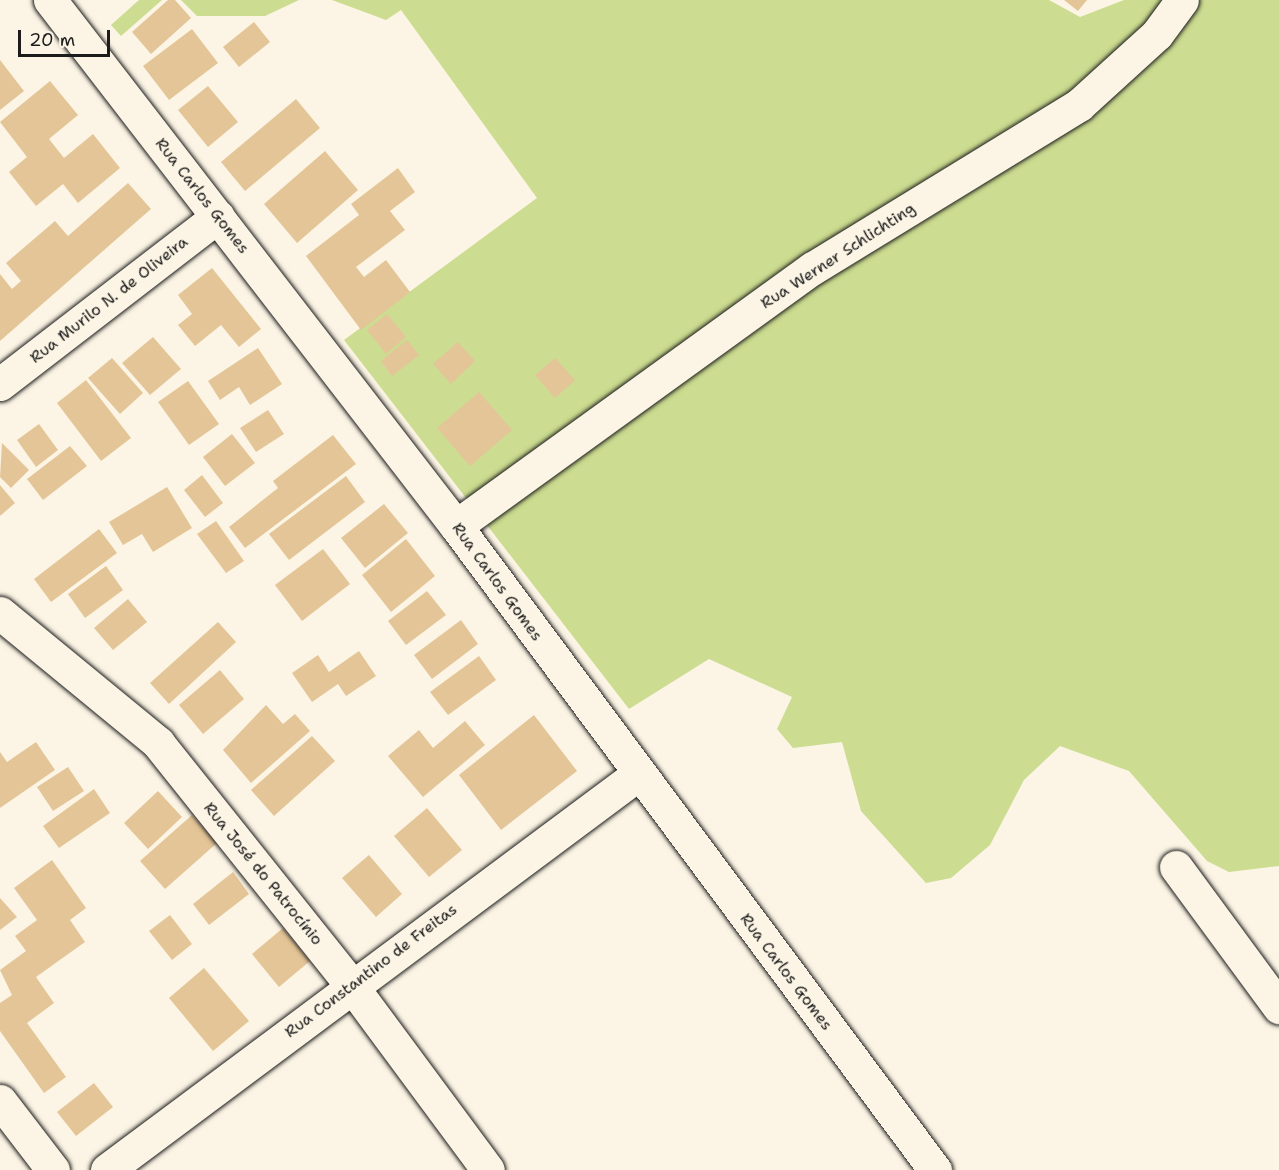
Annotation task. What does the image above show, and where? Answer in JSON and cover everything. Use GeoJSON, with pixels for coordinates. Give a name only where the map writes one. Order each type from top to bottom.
{"type":"FeatureCollection","features":[{"type":"Feature","properties":{"kind":"street","name":"Rua Carlos Gomes"},"geometry":{"type":"LineString","coordinates":[[50,0],[456,526],[637,775],[935,1170]]}},
{"type":"Feature","properties":{"kind":"street","name":"Rua Werner Schlichting"},"geometry":{"type":"LineString","coordinates":[[456,526],[813,268],[1079,105],[1157,34],[1182,0]]}},
{"type":"Feature","properties":{"kind":"street","name":"Rua Murilo N. de Oliveira"},"geometry":{"type":"LineString","coordinates":[[0,384],[218,216]]}},
{"type":"Feature","properties":{"kind":"street","name":"Rua José do Patrocínio"},"geometry":{"type":"LineString","coordinates":[[0,613],[158,744],[351,986],[488,1170]]}},
{"type":"Feature","properties":{"kind":"street","name":"Rua Constantino de Freitas"},"geometry":{"type":"LineString","coordinates":[[107,1170],[637,775]]}},
{"type":"Feature","properties":{"kind":"street"},"geometry":{"type":"LineString","coordinates":[[1176,867],[1279,1007]]}},
{"type":"Feature","properties":{"kind":"street"},"geometry":{"type":"LineString","coordinates":[[0,1101],[53,1170]]}},
{"type":"Feature","properties":{"kind":"green space"},"geometry":{"type":"Polygon","coordinates":[[[139,0],[162,0],[121,36],[111,25],[139,0]]]}},
{"type":"Feature","properties":{"kind":"green space"},"geometry":{"type":"Polygon","coordinates":[[[181,0],[299,0],[265,16],[197,16],[181,0]]]}},
{"type":"Feature","properties":{"kind":"green space"},"geometry":{"type":"Polygon","coordinates":[[[332,0],[1049,0],[1080,17],[1124,0],[1279,0],[1279,866],[1229,872],[1207,861],[1129,771],[1060,746],[1024,780],[990,845],[951,878],[926,883],[861,811],[842,742],[793,748],[777,729],[792,697],[709,659],[629,709],[344,340],[537,198],[401,10],[386,20],[332,0]]]}},
{"type":"Feature","properties":{"kind":"building"},"geometry":{"type":"Polygon","coordinates":[[[168,0],[175,0],[191,18],[151,54],[132,32],[168,0]]]}},
{"type":"Feature","properties":{"kind":"building"},"geometry":{"type":"Polygon","coordinates":[[[1064,0],[1087,0],[1078,11],[1064,0]]]}},
{"type":"Feature","properties":{"kind":"building"},"geometry":{"type":"Polygon","coordinates":[[[254,22],[270,42],[239,67],[223,47],[254,22]]]}},
{"type":"Feature","properties":{"kind":"building"},"geometry":{"type":"Polygon","coordinates":[[[192,29],[218,63],[169,100],[143,66],[192,29]]]}},
{"type":"Feature","properties":{"kind":"building"},"geometry":{"type":"Polygon","coordinates":[[[0,60],[24,91],[0,110],[0,60]]]}},
{"type":"Feature","properties":{"kind":"building"},"geometry":{"type":"Polygon","coordinates":[[[50,81],[78,115],[49,139],[64,158],[93,134],[120,168],[78,203],[63,184],[36,206],[9,172],[27,157],[0,122],[50,81]]]}},
{"type":"Feature","properties":{"kind":"building"},"geometry":{"type":"Polygon","coordinates":[[[208,86],[238,122],[208,147],[178,110],[208,86]]]}},
{"type":"Feature","properties":{"kind":"building"},"geometry":{"type":"Polygon","coordinates":[[[296,99],[320,128],[245,191],[221,162],[296,99]]]}},
{"type":"Feature","properties":{"kind":"building"},"geometry":{"type":"Polygon","coordinates":[[[325,151],[358,190],[297,243],[264,204],[325,151]]]}},
{"type":"Feature","properties":{"kind":"building"},"geometry":{"type":"Polygon","coordinates":[[[398,168],[415,192],[390,211],[405,230],[356,267],[364,277],[386,260],[410,292],[361,330],[306,256],[359,215],[351,204],[398,168]]]}},
{"type":"Feature","properties":{"kind":"building"},"geometry":{"type":"Polygon","coordinates":[[[128,183],[151,209],[0,341],[0,274],[12,289],[21,281],[6,263],[55,221],[68,236],[128,183]]]}},
{"type":"Feature","properties":{"kind":"building"},"geometry":{"type":"Polygon","coordinates":[[[212,268],[261,329],[239,347],[221,325],[195,346],[178,325],[192,314],[178,295],[212,268]]]}},
{"type":"Feature","properties":{"kind":"building"},"geometry":{"type":"Polygon","coordinates":[[[387,314],[406,337],[386,354],[367,330],[387,314]]]}},
{"type":"Feature","properties":{"kind":"building"},"geometry":{"type":"Polygon","coordinates":[[[153,337],[181,369],[150,395],[122,363],[153,337]]]}},
{"type":"Feature","properties":{"kind":"building"},"geometry":{"type":"Polygon","coordinates":[[[407,340],[419,355],[392,376],[381,361],[407,340]]]}},
{"type":"Feature","properties":{"kind":"building"},"geometry":{"type":"Polygon","coordinates":[[[458,342],[475,361],[451,384],[433,364],[458,342]]]}},
{"type":"Feature","properties":{"kind":"building"},"geometry":{"type":"Polygon","coordinates":[[[258,348],[282,384],[250,405],[239,387],[220,400],[208,381],[258,348]]]}},
{"type":"Feature","properties":{"kind":"building"},"geometry":{"type":"Polygon","coordinates":[[[112,358],[143,393],[120,414],[88,378],[112,358]]]}},
{"type":"Feature","properties":{"kind":"building"},"geometry":{"type":"Polygon","coordinates":[[[555,358],[575,380],[555,398],[535,375],[555,358]]]}},
{"type":"Feature","properties":{"kind":"building"},"geometry":{"type":"Polygon","coordinates":[[[86,380],[131,438],[101,461],[57,403],[86,380]]]}},
{"type":"Feature","properties":{"kind":"building"},"geometry":{"type":"Polygon","coordinates":[[[188,381],[219,424],[189,445],[158,402],[188,381]]]}},
{"type":"Feature","properties":{"kind":"building"},"geometry":{"type":"Polygon","coordinates":[[[479,392],[512,430],[470,466],[437,428],[479,392]]]}},
{"type":"Feature","properties":{"kind":"building"},"geometry":{"type":"Polygon","coordinates":[[[268,410],[284,434],[256,452],[240,428],[268,410]]]}},
{"type":"Feature","properties":{"kind":"building"},"geometry":{"type":"Polygon","coordinates":[[[39,424],[58,450],[36,467],[17,440],[39,424]]]}},
{"type":"Feature","properties":{"kind":"building"},"geometry":{"type":"Polygon","coordinates":[[[232,434],[255,463],[225,486],[203,457],[232,434]]]}},
{"type":"Feature","properties":{"kind":"building"},"geometry":{"type":"Polygon","coordinates":[[[333,435],[356,464],[245,548],[229,527],[278,488],[273,481],[333,435]]]}},
{"type":"Feature","properties":{"kind":"building"},"geometry":{"type":"Polygon","coordinates":[[[2,443],[29,470],[11,488],[0,477],[2,443]]]}},
{"type":"Feature","properties":{"kind":"building"},"geometry":{"type":"Polygon","coordinates":[[[70,446],[87,466],[43,500],[27,479],[70,446]]]}},
{"type":"Feature","properties":{"kind":"building"},"geometry":{"type":"Polygon","coordinates":[[[202,475],[223,503],[205,517],[184,490],[202,475]]]}},
{"type":"Feature","properties":{"kind":"building"},"geometry":{"type":"Polygon","coordinates":[[[346,476],[365,502],[289,560],[269,534],[346,476]]]}},
{"type":"Feature","properties":{"kind":"building"},"geometry":{"type":"Polygon","coordinates":[[[0,485],[15,503],[0,516],[0,485]]]}},
{"type":"Feature","properties":{"kind":"building"},"geometry":{"type":"Polygon","coordinates":[[[167,487],[192,528],[153,552],[142,534],[123,545],[109,522],[167,487]]]}},
{"type":"Feature","properties":{"kind":"building"},"geometry":{"type":"Polygon","coordinates":[[[384,504],[408,533],[365,568],[341,538],[384,504]]]}},
{"type":"Feature","properties":{"kind":"building"},"geometry":{"type":"Polygon","coordinates":[[[216,521],[244,561],[226,573],[197,534],[216,521]]]}},
{"type":"Feature","properties":{"kind":"building"},"geometry":{"type":"Polygon","coordinates":[[[99,529],[117,553],[51,602],[34,579],[99,529]]]}},
{"type":"Feature","properties":{"kind":"building"},"geometry":{"type":"Polygon","coordinates":[[[406,539],[435,576],[391,612],[362,575],[406,539]]]}},
{"type":"Feature","properties":{"kind":"building"},"geometry":{"type":"Polygon","coordinates":[[[323,549],[350,584],[302,621],[275,585],[323,549]]]}},
{"type":"Feature","properties":{"kind":"building"},"geometry":{"type":"Polygon","coordinates":[[[106,566],[123,590],[85,618],[68,594],[106,566]]]}},
{"type":"Feature","properties":{"kind":"building"},"geometry":{"type":"Polygon","coordinates":[[[427,591],[446,615],[406,645],[388,621],[427,591]]]}},
{"type":"Feature","properties":{"kind":"building"},"geometry":{"type":"Polygon","coordinates":[[[128,599],[147,622],[113,650],[94,628],[128,599]]]}},
{"type":"Feature","properties":{"kind":"building"},"geometry":{"type":"Polygon","coordinates":[[[461,620],[478,644],[432,679],[414,655],[461,620]]]}},
{"type":"Feature","properties":{"kind":"building"},"geometry":{"type":"Polygon","coordinates":[[[218,622],[236,642],[169,704],[150,683],[218,622]]]}},
{"type":"Feature","properties":{"kind":"building"},"geometry":{"type":"Polygon","coordinates":[[[359,651],[376,676],[346,696],[338,684],[312,702],[292,673],[318,655],[329,672],[359,651]]]}},
{"type":"Feature","properties":{"kind":"building"},"geometry":{"type":"Polygon","coordinates":[[[479,656],[496,680],[448,715],[430,692],[479,656]]]}},
{"type":"Feature","properties":{"kind":"building"},"geometry":{"type":"Polygon","coordinates":[[[220,670],[244,699],[203,734],[179,705],[220,670]]]}},
{"type":"Feature","properties":{"kind":"building"},"geometry":{"type":"Polygon","coordinates":[[[266,705],[283,724],[295,714],[310,731],[251,783],[223,750],[266,705]]]}},
{"type":"Feature","properties":{"kind":"building"},"geometry":{"type":"Polygon","coordinates":[[[534,715],[577,771],[501,830],[459,775],[534,715]]]}},
{"type":"Feature","properties":{"kind":"building"},"geometry":{"type":"Polygon","coordinates":[[[465,721],[485,745],[423,797],[388,756],[419,730],[433,748],[465,721]]]}},
{"type":"Feature","properties":{"kind":"building"},"geometry":{"type":"Polygon","coordinates":[[[312,736],[335,761],[274,816],[251,790],[312,736]]]}},
{"type":"Feature","properties":{"kind":"building"},"geometry":{"type":"Polygon","coordinates":[[[36,742],[55,770],[0,808],[0,752],[7,762],[36,742]]]}},
{"type":"Feature","properties":{"kind":"building"},"geometry":{"type":"Polygon","coordinates":[[[68,767],[84,791],[53,811],[37,787],[68,767]]]}},
{"type":"Feature","properties":{"kind":"building"},"geometry":{"type":"Polygon","coordinates":[[[94,789],[110,813],[59,848],[43,826],[94,789]]]}},
{"type":"Feature","properties":{"kind":"building"},"geometry":{"type":"Polygon","coordinates":[[[158,791],[182,817],[148,849],[124,823],[158,791]]]}},
{"type":"Feature","properties":{"kind":"building"},"geometry":{"type":"Polygon","coordinates":[[[427,808],[462,850],[429,877],[394,836],[427,808]]]}},
{"type":"Feature","properties":{"kind":"building"},"geometry":{"type":"Polygon","coordinates":[[[192,815],[217,843],[165,889],[140,861],[192,815]]]}},
{"type":"Feature","properties":{"kind":"building"},"geometry":{"type":"Polygon","coordinates":[[[369,855],[402,894],[376,917],[342,878],[369,855]]]}},
{"type":"Feature","properties":{"kind":"building"},"geometry":{"type":"Polygon","coordinates":[[[52,860],[86,908],[70,920],[85,942],[36,977],[54,1003],[27,1023],[66,1077],[44,1093],[0,1031],[0,1003],[12,995],[0,970],[26,951],[15,936],[37,920],[14,888],[52,860]]]}},
{"type":"Feature","properties":{"kind":"building"},"geometry":{"type":"Polygon","coordinates":[[[233,872],[249,894],[209,925],[193,904],[233,872]]]}},
{"type":"Feature","properties":{"kind":"building"},"geometry":{"type":"Polygon","coordinates":[[[0,898],[17,917],[0,930],[0,898]]]}},
{"type":"Feature","properties":{"kind":"building"},"geometry":{"type":"Polygon","coordinates":[[[170,915],[192,944],[172,960],[149,931],[170,915]]]}},
{"type":"Feature","properties":{"kind":"building"},"geometry":{"type":"Polygon","coordinates":[[[283,928],[310,961],[279,987],[252,954],[283,928]]]}},
{"type":"Feature","properties":{"kind":"building"},"geometry":{"type":"Polygon","coordinates":[[[204,968],[249,1021],[213,1051],[169,998],[204,968]]]}},
{"type":"Feature","properties":{"kind":"building"},"geometry":{"type":"Polygon","coordinates":[[[94,1083],[113,1107],[76,1136],[57,1112],[94,1083]]]}}]}
